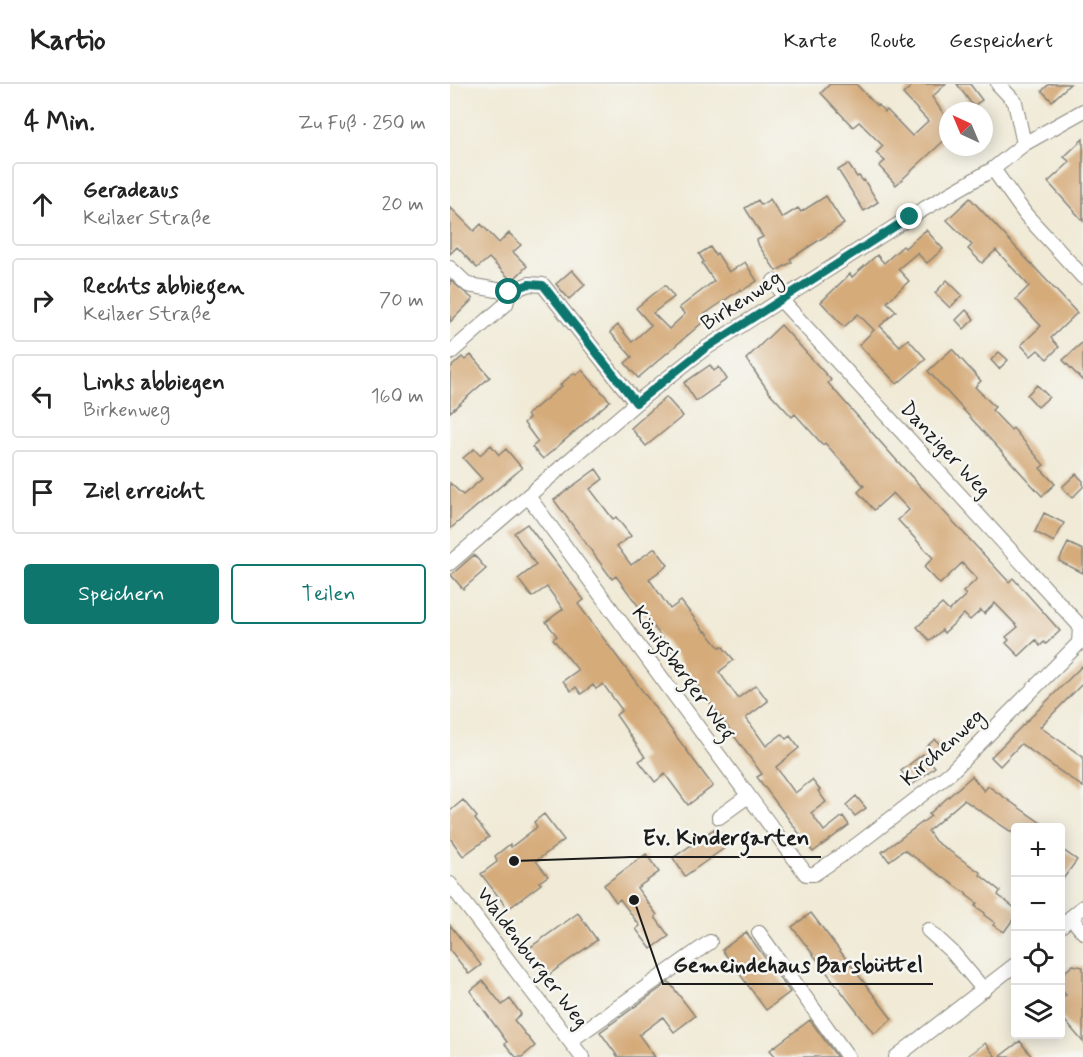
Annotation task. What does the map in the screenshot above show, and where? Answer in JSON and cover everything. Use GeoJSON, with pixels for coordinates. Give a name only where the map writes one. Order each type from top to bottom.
{"type":"FeatureCollection","features":[{"type":"Feature","properties":{"kind":"street"},"geometry":{"type":"LineString","coordinates":[[998,84],[1015,102],[1024,144]]}},
{"type":"Feature","properties":{"kind":"street","name":"Birkenweg"},"geometry":{"type":"LineString","coordinates":[[450,563],[636,403],[703,350],[910,217],[993,169],[1024,144],[1083,111]]}},
{"type":"Feature","properties":{"kind":"street"},"geometry":{"type":"LineString","coordinates":[[993,169],[1026,215],[1083,277]]}},
{"type":"Feature","properties":{"kind":"street"},"geometry":{"type":"LineString","coordinates":[[450,268],[468,285],[509,292],[529,284],[543,285],[636,403]]}},
{"type":"Feature","properties":{"kind":"street","name":"Danziger Weg"},"geometry":{"type":"LineString","coordinates":[[774,281],[783,299],[1080,626]]}},
{"type":"Feature","properties":{"kind":"street"},"geometry":{"type":"LineString","coordinates":[[450,353],[506,304],[509,292]]}},
{"type":"Feature","properties":{"kind":"street","name":"Königsberger Weg"},"geometry":{"type":"LineString","coordinates":[[528,496],[806,874]]}},
{"type":"Feature","properties":{"kind":"street","name":"Kirchenweg"},"geometry":{"type":"LineString","coordinates":[[806,874],[814,874],[858,844],[950,773],[1079,643],[1080,626]]}},
{"type":"Feature","properties":{"kind":"street"},"geometry":{"type":"LineString","coordinates":[[719,817],[748,796]]}},
{"type":"Feature","properties":{"kind":"street","name":"Waldenburger Weg"},"geometry":{"type":"LineString","coordinates":[[450,884],[576,1049]]}},
{"type":"Feature","properties":{"kind":"street"},"geometry":{"type":"LineString","coordinates":[[1083,907],[1066,922],[1083,932]]}},
{"type":"Feature","properties":{"kind":"street"},"geometry":{"type":"LineString","coordinates":[[928,930],[952,952],[984,990]]}},
{"type":"Feature","properties":{"kind":"street"},"geometry":{"type":"LineString","coordinates":[[759,933],[848,1057]]}},
{"type":"Feature","properties":{"kind":"street"},"geometry":{"type":"LineString","coordinates":[[563,1057],[710,942]]}},
{"type":"Feature","properties":{"kind":"street"},"geometry":{"type":"LineString","coordinates":[[896,1057],[1011,968]]}},
{"type":"Feature","properties":{"kind":"building"},"geometry":{"type":"Polygon","coordinates":[[[830,84],[856,84],[877,106],[885,112],[887,110],[912,136],[928,121],[903,94],[914,84],[946,84],[932,97],[939,107],[939,145],[896,185],[879,166],[885,161],[876,153],[883,146],[859,122],[853,127],[821,93],[830,84]]]}},
{"type":"Feature","properties":{"kind":"building"},"geometry":{"type":"Polygon","coordinates":[[[957,84],[970,84],[982,100],[970,102],[957,84]]]}},
{"type":"Feature","properties":{"kind":"building"},"geometry":{"type":"Polygon","coordinates":[[[1049,84],[1070,84],[1052,101],[1042,91],[1049,84]]]}},
{"type":"Feature","properties":{"kind":"building"},"geometry":{"type":"Polygon","coordinates":[[[1083,139],[1083,221],[1048,182],[1070,162],[1064,157],[1083,139]]]}},
{"type":"Feature","properties":{"kind":"building"},"geometry":{"type":"Polygon","coordinates":[[[848,164],[857,177],[864,180],[878,202],[864,211],[838,170],[848,164]]]}},
{"type":"Feature","properties":{"kind":"building"},"geometry":{"type":"Polygon","coordinates":[[[826,196],[844,224],[790,259],[792,262],[776,271],[759,246],[757,240],[763,237],[745,208],[758,200],[761,205],[770,199],[782,218],[798,208],[801,212],[826,196]]]}},
{"type":"Feature","properties":{"kind":"building"},"geometry":{"type":"Polygon","coordinates":[[[970,198],[1077,313],[1051,338],[1059,347],[1047,359],[1038,350],[1031,356],[1021,345],[1041,326],[1016,299],[1029,286],[996,250],[982,263],[968,249],[972,245],[947,220],[970,198]]]}},
{"type":"Feature","properties":{"kind":"building"},"geometry":{"type":"Polygon","coordinates":[[[450,207],[474,231],[481,224],[499,243],[509,233],[521,245],[513,252],[527,266],[512,281],[489,258],[477,268],[457,247],[450,254],[450,207]]]}},
{"type":"Feature","properties":{"kind":"building"},"geometry":{"type":"Polygon","coordinates":[[[926,230],[943,249],[927,263],[917,253],[898,269],[909,281],[887,302],[896,311],[880,326],[900,346],[908,339],[926,359],[897,384],[859,345],[874,330],[858,314],[844,327],[821,302],[850,274],[852,277],[877,255],[884,263],[926,230]]]}},
{"type":"Feature","properties":{"kind":"building"},"geometry":{"type":"Polygon","coordinates":[[[710,247],[715,255],[717,253],[729,272],[745,262],[757,281],[742,291],[741,289],[699,318],[703,322],[638,378],[625,363],[632,357],[610,332],[618,325],[632,342],[651,325],[636,308],[665,285],[674,297],[653,313],[669,329],[685,314],[679,308],[714,281],[699,254],[710,247]]]}},
{"type":"Feature","properties":{"kind":"building"},"geometry":{"type":"Polygon","coordinates":[[[572,270],[585,285],[569,299],[556,284],[572,270]]]}},
{"type":"Feature","properties":{"kind":"building"},"geometry":{"type":"Polygon","coordinates":[[[450,280],[473,299],[450,322],[450,280]]]}},
{"type":"Feature","properties":{"kind":"building"},"geometry":{"type":"Polygon","coordinates":[[[947,280],[962,295],[950,308],[935,293],[947,280]]]}},
{"type":"Feature","properties":{"kind":"building"},"geometry":{"type":"Polygon","coordinates":[[[966,310],[974,319],[964,329],[956,320],[966,310]]]}},
{"type":"Feature","properties":{"kind":"building"},"geometry":{"type":"Polygon","coordinates":[[[781,325],[831,380],[828,383],[899,463],[1009,582],[1013,578],[1060,631],[1046,644],[1044,642],[1040,646],[1036,640],[1019,656],[1006,643],[1009,640],[1006,637],[1018,627],[995,603],[984,614],[981,610],[970,620],[964,614],[944,633],[942,630],[930,641],[917,627],[942,604],[949,611],[966,595],[963,592],[977,579],[962,563],[940,584],[924,567],[933,558],[898,520],[909,510],[893,493],[874,510],[858,492],[864,486],[825,443],[823,445],[795,414],[792,417],[769,392],[746,359],[781,325]]]}},
{"type":"Feature","properties":{"kind":"building"},"geometry":{"type":"Polygon","coordinates":[[[1083,342],[1083,381],[1063,360],[1083,342]]]}},
{"type":"Feature","properties":{"kind":"building"},"geometry":{"type":"Polygon","coordinates":[[[952,349],[981,381],[975,387],[995,407],[992,410],[1011,430],[1013,428],[1044,465],[1040,468],[1055,484],[1042,496],[928,371],[952,349]]]}},
{"type":"Feature","properties":{"kind":"building"},"geometry":{"type":"Polygon","coordinates":[[[999,352],[1008,360],[999,369],[991,360],[999,352]]]}},
{"type":"Feature","properties":{"kind":"building"},"geometry":{"type":"Polygon","coordinates":[[[471,355],[490,377],[450,412],[450,368],[462,357],[465,360],[471,355]]]}},
{"type":"Feature","properties":{"kind":"building"},"geometry":{"type":"Polygon","coordinates":[[[710,365],[714,371],[719,367],[727,379],[696,401],[684,383],[710,365]]]}},
{"type":"Feature","properties":{"kind":"building"},"geometry":{"type":"Polygon","coordinates":[[[582,370],[610,401],[543,459],[532,447],[538,442],[524,423],[529,418],[527,415],[574,373],[576,375],[582,370]]]}},
{"type":"Feature","properties":{"kind":"building"},"geometry":{"type":"Polygon","coordinates":[[[1037,385],[1049,397],[1038,407],[1027,395],[1037,385]]]}},
{"type":"Feature","properties":{"kind":"building"},"geometry":{"type":"Polygon","coordinates":[[[666,397],[683,416],[646,446],[631,428],[666,397]]]}},
{"type":"Feature","properties":{"kind":"building"},"geometry":{"type":"Polygon","coordinates":[[[491,445],[499,455],[506,449],[522,468],[450,529],[450,483],[463,495],[482,479],[463,458],[474,449],[480,455],[491,445]]]}},
{"type":"Feature","properties":{"kind":"building"},"geometry":{"type":"Polygon","coordinates":[[[596,469],[603,479],[590,489],[613,519],[616,517],[631,536],[617,546],[631,565],[655,548],[668,565],[649,579],[670,609],[681,601],[705,632],[734,660],[719,672],[738,698],[756,685],[768,701],[746,718],[766,746],[782,734],[786,739],[790,736],[799,748],[776,767],[795,793],[812,780],[820,790],[818,791],[826,802],[811,813],[824,831],[843,816],[849,825],[813,852],[757,777],[762,774],[686,670],[616,576],[612,579],[554,500],[596,469]]]}},
{"type":"Feature","properties":{"kind":"building"},"geometry":{"type":"Polygon","coordinates":[[[1076,474],[1083,481],[1083,487],[1072,498],[1062,487],[1076,474]]]}},
{"type":"Feature","properties":{"kind":"building"},"geometry":{"type":"Polygon","coordinates":[[[1044,513],[1064,523],[1054,542],[1035,532],[1044,513]]]}},
{"type":"Feature","properties":{"kind":"building"},"geometry":{"type":"Polygon","coordinates":[[[527,524],[584,600],[578,604],[713,786],[688,805],[665,774],[655,782],[639,761],[645,757],[616,715],[622,710],[603,684],[596,689],[593,685],[581,694],[576,687],[571,691],[563,681],[578,670],[553,639],[557,636],[546,622],[563,609],[547,587],[532,597],[518,579],[536,565],[514,533],[527,524]]]}},
{"type":"Feature","properties":{"kind":"building"},"geometry":{"type":"Polygon","coordinates":[[[1068,543],[1083,550],[1083,573],[1059,561],[1068,543]]]}},
{"type":"Feature","properties":{"kind":"building"},"geometry":{"type":"Polygon","coordinates":[[[474,555],[486,569],[463,589],[451,575],[474,555]]]}},
{"type":"Feature","properties":{"kind":"building"},"geometry":{"type":"Polygon","coordinates":[[[1083,665],[1083,683],[1040,727],[1083,757],[1083,787],[1021,744],[1000,766],[991,757],[1083,665]]]}},
{"type":"Feature","properties":{"kind":"building"},"geometry":{"type":"Polygon","coordinates":[[[935,739],[943,748],[934,756],[926,747],[935,739]]]}},
{"type":"Feature","properties":{"kind":"building"},"geometry":{"type":"Polygon","coordinates":[[[923,754],[935,767],[912,785],[901,771],[923,754]]]}},
{"type":"Feature","properties":{"kind":"building"},"geometry":{"type":"Polygon","coordinates":[[[972,776],[984,791],[988,786],[1041,823],[1011,823],[1011,832],[964,800],[928,831],[935,841],[981,873],[980,875],[1000,891],[998,895],[1011,905],[1011,922],[1004,932],[993,925],[995,923],[975,906],[977,903],[967,894],[904,850],[889,861],[882,852],[931,816],[929,814],[972,776]]]}},
{"type":"Feature","properties":{"kind":"building"},"geometry":{"type":"Polygon","coordinates":[[[856,796],[866,808],[855,816],[846,805],[856,796]]]}},
{"type":"Feature","properties":{"kind":"building"},"geometry":{"type":"Polygon","coordinates":[[[463,800],[489,837],[463,856],[450,838],[450,811],[463,800]]]}},
{"type":"Feature","properties":{"kind":"building"},"geometry":{"type":"Polygon","coordinates":[[[544,814],[564,840],[536,861],[548,876],[508,909],[481,874],[497,862],[495,856],[537,827],[534,822],[544,814]]]}},
{"type":"Feature","properties":{"kind":"building"},"geometry":{"type":"Polygon","coordinates":[[[714,829],[715,832],[718,830],[727,842],[726,847],[685,876],[673,858],[714,829]]]}},
{"type":"Feature","properties":{"kind":"building"},"geometry":{"type":"Polygon","coordinates":[[[1065,852],[1077,860],[1065,876],[1065,852]]]}},
{"type":"Feature","properties":{"kind":"building"},"geometry":{"type":"Polygon","coordinates":[[[646,854],[659,872],[637,888],[669,936],[651,949],[636,929],[640,926],[620,899],[616,902],[604,885],[646,854]]]}},
{"type":"Feature","properties":{"kind":"building"},"geometry":{"type":"Polygon","coordinates":[[[578,913],[597,940],[547,976],[528,949],[578,913]]]}},
{"type":"Feature","properties":{"kind":"building"},"geometry":{"type":"Polygon","coordinates":[[[811,913],[892,1019],[874,1034],[792,927],[811,913]]]}},
{"type":"Feature","properties":{"kind":"building"},"geometry":{"type":"Polygon","coordinates":[[[450,925],[481,965],[469,974],[450,950],[450,925]]]}},
{"type":"Feature","properties":{"kind":"building"},"geometry":{"type":"Polygon","coordinates":[[[746,932],[790,992],[766,1010],[722,950],[746,932]]]}},
{"type":"Feature","properties":{"kind":"building"},"geometry":{"type":"Polygon","coordinates":[[[1073,965],[1083,967],[1083,1042],[1065,1021],[1065,972],[1073,965]]]}},
{"type":"Feature","properties":{"kind":"building"},"geometry":{"type":"Polygon","coordinates":[[[483,981],[502,1005],[510,999],[521,1014],[514,1020],[535,1046],[522,1057],[516,1057],[505,1044],[507,1042],[470,991],[483,981]]]}},
{"type":"Feature","properties":{"kind":"building"},"geometry":{"type":"Polygon","coordinates":[[[669,982],[695,1016],[674,1032],[663,1017],[639,1035],[655,1057],[618,1057],[600,1032],[669,982]]]}},
{"type":"Feature","properties":{"kind":"building"},"geometry":{"type":"Polygon","coordinates":[[[810,1020],[837,1057],[776,1057],[770,1050],[810,1020]]]}},
{"type":"Feature","properties":{"kind":"building"},"geometry":{"type":"Polygon","coordinates":[[[1020,1041],[1032,1057],[999,1057],[1020,1041]]]}},
{"type":"Feature","properties":{"kind":"building"},"geometry":{"type":"Polygon","coordinates":[[[985,1043],[996,1057],[966,1057],[985,1043]]]}},
{"type":"Feature","properties":{"kind":"place","name":"Ev. Kindergarten"},"geometry":{"type":"Point","coordinates":[514,861]}},
{"type":"Feature","properties":{"kind":"place","name":"Gemeindehaus Barsbüttel"},"geometry":{"type":"Point","coordinates":[634,900]}},
{"type":"Feature","properties":{"kind":"route"},"geometry":{"type":"LineString","coordinates":[[509,292],[529,284],[543,285],[636,403],[703,350],[910,217]]}}]}
